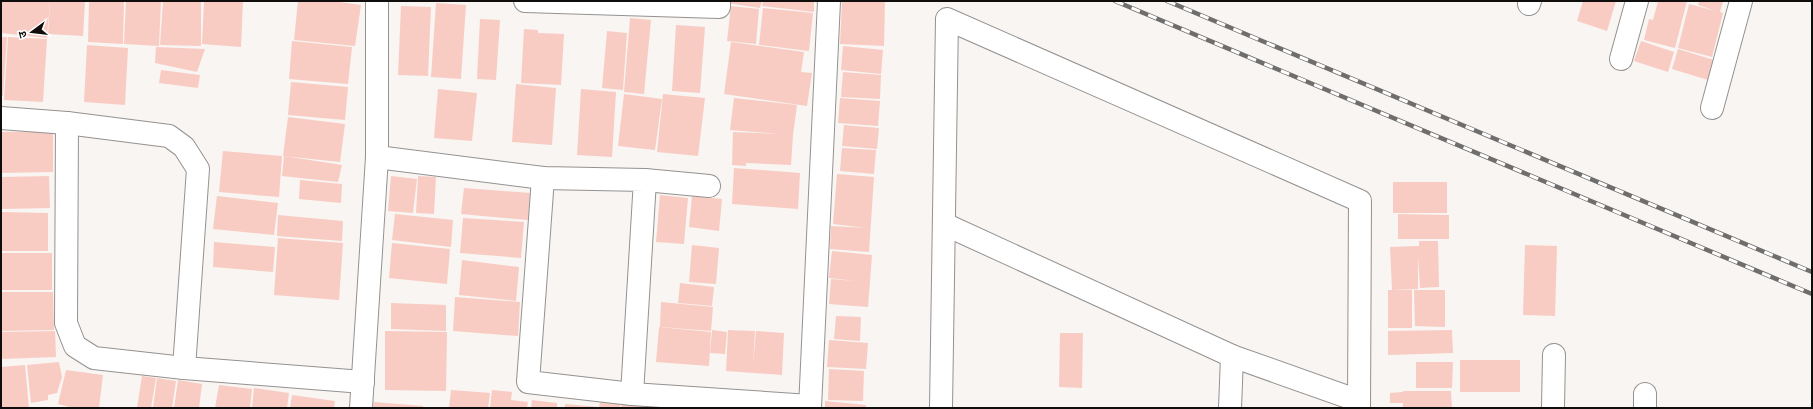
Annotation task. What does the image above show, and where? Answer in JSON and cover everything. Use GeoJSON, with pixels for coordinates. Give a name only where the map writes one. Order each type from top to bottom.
{"type":"FeatureCollection","features":[{"type":"Feature","properties":{"kind":"street"},"geometry":{"type":"LineString","coordinates":[[361,408],[377,156],[377,1]]}},
{"type":"Feature","properties":{"kind":"street"},"geometry":{"type":"LineString","coordinates":[[525,1],[719,7],[719,1]]}},
{"type":"Feature","properties":{"kind":"street"},"geometry":{"type":"LineString","coordinates":[[543,178],[528,382],[632,394],[810,407],[829,1]]}},
{"type":"Feature","properties":{"kind":"street"},"geometry":{"type":"LineString","coordinates":[[1621,59],[1636,1]]}},
{"type":"Feature","properties":{"kind":"street"},"geometry":{"type":"LineString","coordinates":[[1712,108],[1741,1]]}},
{"type":"Feature","properties":{"kind":"street"},"geometry":{"type":"LineString","coordinates":[[941,408],[947,20],[1360,201],[1359,404],[1232,356],[944,224]]}},
{"type":"Feature","properties":{"kind":"street"},"geometry":{"type":"LineString","coordinates":[[1,118],[67,123],[169,136],[184,147],[198,169],[184,368]]}},
{"type":"Feature","properties":{"kind":"street"},"geometry":{"type":"LineString","coordinates":[[67,123],[66,323],[75,346],[94,358],[184,368],[363,382]]}},
{"type":"Feature","properties":{"kind":"street"},"geometry":{"type":"LineString","coordinates":[[377,156],[543,178],[645,180],[709,186]]}},
{"type":"Feature","properties":{"kind":"street"},"geometry":{"type":"LineString","coordinates":[[632,394],[645,180]]}},
{"type":"Feature","properties":{"kind":"street"},"geometry":{"type":"LineString","coordinates":[[1553,408],[1554,355]]}},
{"type":"Feature","properties":{"kind":"street"},"geometry":{"type":"LineString","coordinates":[[1230,408],[1232,356]]}},
{"type":"Feature","properties":{"kind":"building"},"geometry":{"type":"Polygon","coordinates":[[[1,1],[50,1],[47,38],[1,33],[1,1]]]}},
{"type":"Feature","properties":{"kind":"building"},"geometry":{"type":"Polygon","coordinates":[[[50,1],[85,1],[83,36],[48,34],[50,1]]]}},
{"type":"Feature","properties":{"kind":"building"},"geometry":{"type":"Polygon","coordinates":[[[89,1],[124,1],[123,44],[88,42],[89,1]]]}},
{"type":"Feature","properties":{"kind":"building"},"geometry":{"type":"Polygon","coordinates":[[[126,1],[161,1],[159,46],[124,44],[126,1]]]}},
{"type":"Feature","properties":{"kind":"building"},"geometry":{"type":"Polygon","coordinates":[[[163,1],[201,1],[201,46],[160,45],[163,1]]]}},
{"type":"Feature","properties":{"kind":"building"},"geometry":{"type":"Polygon","coordinates":[[[204,1],[243,1],[241,47],[202,44],[204,1]]]}},
{"type":"Feature","properties":{"kind":"building"},"geometry":{"type":"Polygon","coordinates":[[[298,1],[332,1],[361,5],[355,46],[294,40],[298,1]]]}},
{"type":"Feature","properties":{"kind":"building"},"geometry":{"type":"Polygon","coordinates":[[[727,1],[762,1],[760,8],[726,3],[727,1]]]}},
{"type":"Feature","properties":{"kind":"building"},"geometry":{"type":"Polygon","coordinates":[[[763,1],[814,1],[814,12],[762,6],[763,1]]]}},
{"type":"Feature","properties":{"kind":"building"},"geometry":{"type":"Polygon","coordinates":[[[842,1],[885,1],[884,46],[840,44],[842,1]]]}},
{"type":"Feature","properties":{"kind":"building"},"geometry":{"type":"Polygon","coordinates":[[[1583,1],[1616,1],[1607,31],[1577,21],[1583,1]]]}},
{"type":"Feature","properties":{"kind":"building"},"geometry":{"type":"Polygon","coordinates":[[[1658,1],[1687,1],[1675,48],[1644,40],[1649,19],[1653,20],[1658,1]]]}},
{"type":"Feature","properties":{"kind":"building"},"geometry":{"type":"Polygon","coordinates":[[[1699,1],[1723,1],[1720,12],[1723,13],[1712,57],[1678,48],[1689,4],[1716,11],[1698,5],[1699,1]]]}},
{"type":"Feature","properties":{"kind":"building"},"geometry":{"type":"Polygon","coordinates":[[[436,3],[466,5],[461,79],[431,77],[436,3]]]}},
{"type":"Feature","properties":{"kind":"building"},"geometry":{"type":"Polygon","coordinates":[[[401,6],[431,7],[428,76],[398,75],[401,6]]]}},
{"type":"Feature","properties":{"kind":"building"},"geometry":{"type":"Polygon","coordinates":[[[731,6],[759,9],[756,44],[727,41],[731,6]]]}},
{"type":"Feature","properties":{"kind":"building"},"geometry":{"type":"Polygon","coordinates":[[[763,8],[813,13],[809,51],[759,45],[763,8]]]}},
{"type":"Feature","properties":{"kind":"building"},"geometry":{"type":"Polygon","coordinates":[[[630,18],[651,20],[644,94],[624,92],[630,18]]]}},
{"type":"Feature","properties":{"kind":"building"},"geometry":{"type":"Polygon","coordinates":[[[480,19],[500,20],[496,80],[477,79],[480,19]]]}},
{"type":"Feature","properties":{"kind":"building"},"geometry":{"type":"Polygon","coordinates":[[[676,25],[705,27],[700,93],[672,91],[676,25]]]}},
{"type":"Feature","properties":{"kind":"building"},"geometry":{"type":"Polygon","coordinates":[[[524,29],[538,30],[538,33],[564,34],[561,85],[521,83],[524,29]]]}},
{"type":"Feature","properties":{"kind":"building"},"geometry":{"type":"Polygon","coordinates":[[[607,31],[627,33],[623,90],[602,88],[607,31]]]}},
{"type":"Feature","properties":{"kind":"building"},"geometry":{"type":"Polygon","coordinates":[[[1,37],[7,37],[3,96],[1,96],[1,37]]]}},
{"type":"Feature","properties":{"kind":"building"},"geometry":{"type":"Polygon","coordinates":[[[8,37],[47,39],[43,102],[4,100],[8,37]]]}},
{"type":"Feature","properties":{"kind":"building"},"geometry":{"type":"Polygon","coordinates":[[[292,41],[352,47],[348,84],[289,79],[292,41]]]}},
{"type":"Feature","properties":{"kind":"building"},"geometry":{"type":"Polygon","coordinates":[[[1641,41],[1674,52],[1668,72],[1634,61],[1641,41]]]}},
{"type":"Feature","properties":{"kind":"building"},"geometry":{"type":"Polygon","coordinates":[[[731,42],[804,52],[801,72],[812,73],[807,106],[724,94],[731,42]]]}},
{"type":"Feature","properties":{"kind":"building"},"geometry":{"type":"Polygon","coordinates":[[[87,45],[128,48],[125,105],[84,102],[87,45]]]}},
{"type":"Feature","properties":{"kind":"building"},"geometry":{"type":"Polygon","coordinates":[[[843,46],[883,50],[881,74],[841,70],[843,46]]]}},
{"type":"Feature","properties":{"kind":"building"},"geometry":{"type":"Polygon","coordinates":[[[156,47],[205,49],[197,72],[155,63],[156,47]]]}},
{"type":"Feature","properties":{"kind":"building"},"geometry":{"type":"Polygon","coordinates":[[[1678,49],[1714,60],[1708,80],[1672,69],[1678,49]]]}},
{"type":"Feature","properties":{"kind":"building"},"geometry":{"type":"Polygon","coordinates":[[[161,70],[200,75],[198,88],[159,83],[161,70]]]}},
{"type":"Feature","properties":{"kind":"building"},"geometry":{"type":"Polygon","coordinates":[[[843,72],[881,75],[880,99],[841,97],[843,72]]]}},
{"type":"Feature","properties":{"kind":"building"},"geometry":{"type":"Polygon","coordinates":[[[291,82],[348,87],[345,120],[288,115],[291,82]]]}},
{"type":"Feature","properties":{"kind":"building"},"geometry":{"type":"Polygon","coordinates":[[[516,84],[556,88],[552,145],[512,142],[516,84]]]}},
{"type":"Feature","properties":{"kind":"building"},"geometry":{"type":"Polygon","coordinates":[[[438,89],[477,93],[472,141],[434,138],[438,89]]]}},
{"type":"Feature","properties":{"kind":"building"},"geometry":{"type":"Polygon","coordinates":[[[581,89],[616,92],[612,157],[577,155],[581,89]]]}},
{"type":"Feature","properties":{"kind":"building"},"geometry":{"type":"Polygon","coordinates":[[[624,94],[662,99],[655,150],[618,146],[624,94]]]}},
{"type":"Feature","properties":{"kind":"building"},"geometry":{"type":"Polygon","coordinates":[[[663,94],[705,98],[698,156],[657,152],[663,94]]]}},
{"type":"Feature","properties":{"kind":"building"},"geometry":{"type":"Polygon","coordinates":[[[734,98],[797,105],[791,165],[746,163],[746,166],[732,165],[733,132],[780,134],[730,130],[734,98]]]}},
{"type":"Feature","properties":{"kind":"building"},"geometry":{"type":"Polygon","coordinates":[[[840,98],[880,101],[878,126],[838,123],[840,98]]]}},
{"type":"Feature","properties":{"kind":"building"},"geometry":{"type":"Polygon","coordinates":[[[288,117],[345,124],[340,162],[283,156],[288,117]]]}},
{"type":"Feature","properties":{"kind":"building"},"geometry":{"type":"Polygon","coordinates":[[[844,125],[879,128],[877,149],[842,146],[844,125]]]}},
{"type":"Feature","properties":{"kind":"building"},"geometry":{"type":"Polygon","coordinates":[[[53,131],[53,172],[1,173],[1,132],[53,131]]]}},
{"type":"Feature","properties":{"kind":"building"},"geometry":{"type":"Polygon","coordinates":[[[842,148],[876,150],[874,174],[840,171],[842,148]]]}},
{"type":"Feature","properties":{"kind":"building"},"geometry":{"type":"Polygon","coordinates":[[[223,151],[282,156],[279,197],[219,192],[223,151]]]}},
{"type":"Feature","properties":{"kind":"building"},"geometry":{"type":"Polygon","coordinates":[[[284,156],[342,165],[338,182],[282,176],[284,156]]]}},
{"type":"Feature","properties":{"kind":"building"},"geometry":{"type":"Polygon","coordinates":[[[734,168],[800,173],[798,209],[732,204],[734,168]]]}},
{"type":"Feature","properties":{"kind":"building"},"geometry":{"type":"Polygon","coordinates":[[[837,174],[874,177],[869,252],[830,249],[831,226],[866,228],[833,224],[837,174]]]}},
{"type":"Feature","properties":{"kind":"building"},"geometry":{"type":"Polygon","coordinates":[[[49,176],[50,208],[1,209],[1,177],[49,176]]]}},
{"type":"Feature","properties":{"kind":"building"},"geometry":{"type":"Polygon","coordinates":[[[391,176],[417,179],[413,213],[388,211],[391,176]]]}},
{"type":"Feature","properties":{"kind":"building"},"geometry":{"type":"Polygon","coordinates":[[[418,176],[436,177],[434,214],[416,213],[418,176]]]}},
{"type":"Feature","properties":{"kind":"building"},"geometry":{"type":"Polygon","coordinates":[[[300,180],[342,184],[341,203],[299,199],[300,180]]]}},
{"type":"Feature","properties":{"kind":"building"},"geometry":{"type":"Polygon","coordinates":[[[1393,182],[1447,182],[1447,213],[1393,213],[1393,182]]]}},
{"type":"Feature","properties":{"kind":"building"},"geometry":{"type":"Polygon","coordinates":[[[464,188],[530,193],[528,220],[461,214],[464,188]]]}},
{"type":"Feature","properties":{"kind":"building"},"geometry":{"type":"Polygon","coordinates":[[[660,195],[688,198],[684,244],[656,242],[660,195]]]}},
{"type":"Feature","properties":{"kind":"building"},"geometry":{"type":"Polygon","coordinates":[[[217,196],[278,203],[274,235],[213,229],[217,196]]]}},
{"type":"Feature","properties":{"kind":"building"},"geometry":{"type":"Polygon","coordinates":[[[692,196],[722,199],[719,231],[689,227],[692,196]]]}},
{"type":"Feature","properties":{"kind":"building"},"geometry":{"type":"Polygon","coordinates":[[[1,212],[48,213],[48,251],[1,251],[1,212]]]}},
{"type":"Feature","properties":{"kind":"building"},"geometry":{"type":"Polygon","coordinates":[[[395,214],[453,220],[451,247],[392,240],[395,214]]]}},
{"type":"Feature","properties":{"kind":"building"},"geometry":{"type":"Polygon","coordinates":[[[1398,214],[1449,215],[1449,239],[1398,239],[1398,214]]]}},
{"type":"Feature","properties":{"kind":"building"},"geometry":{"type":"Polygon","coordinates":[[[278,215],[343,221],[342,241],[277,236],[278,215]]]}},
{"type":"Feature","properties":{"kind":"building"},"geometry":{"type":"Polygon","coordinates":[[[463,218],[524,222],[521,258],[460,253],[463,218]]]}},
{"type":"Feature","properties":{"kind":"building"},"geometry":{"type":"Polygon","coordinates":[[[278,238],[343,243],[339,300],[274,295],[278,238]]]}},
{"type":"Feature","properties":{"kind":"building"},"geometry":{"type":"Polygon","coordinates":[[[1419,241],[1438,241],[1439,287],[1420,288],[1418,256],[1418,289],[1392,290],[1390,247],[1419,246],[1419,241]]]}},
{"type":"Feature","properties":{"kind":"building"},"geometry":{"type":"Polygon","coordinates":[[[214,242],[275,247],[273,272],[213,267],[214,242]]]}},
{"type":"Feature","properties":{"kind":"building"},"geometry":{"type":"Polygon","coordinates":[[[392,243],[450,249],[447,284],[389,278],[392,243]]]}},
{"type":"Feature","properties":{"kind":"building"},"geometry":{"type":"Polygon","coordinates":[[[692,245],[719,248],[716,284],[689,282],[692,245]]]}},
{"type":"Feature","properties":{"kind":"building"},"geometry":{"type":"Polygon","coordinates":[[[1525,245],[1557,246],[1555,316],[1523,315],[1525,245]]]}},
{"type":"Feature","properties":{"kind":"building"},"geometry":{"type":"Polygon","coordinates":[[[832,251],[872,255],[868,307],[829,304],[831,279],[856,281],[829,278],[832,251]]]}},
{"type":"Feature","properties":{"kind":"building"},"geometry":{"type":"Polygon","coordinates":[[[1,253],[52,253],[52,290],[1,290],[1,253]]]}},
{"type":"Feature","properties":{"kind":"building"},"geometry":{"type":"Polygon","coordinates":[[[462,260],[519,267],[516,301],[459,295],[462,260]]]}},
{"type":"Feature","properties":{"kind":"building"},"geometry":{"type":"Polygon","coordinates":[[[680,283],[714,287],[712,306],[678,303],[680,283]]]}},
{"type":"Feature","properties":{"kind":"building"},"geometry":{"type":"Polygon","coordinates":[[[1388,290],[1412,290],[1412,328],[1388,328],[1388,290]]]}},
{"type":"Feature","properties":{"kind":"building"},"geometry":{"type":"Polygon","coordinates":[[[1414,290],[1445,290],[1445,327],[1415,326],[1414,290]]]}},
{"type":"Feature","properties":{"kind":"building"},"geometry":{"type":"Polygon","coordinates":[[[1,292],[53,292],[54,330],[1,331],[1,292]]]}},
{"type":"Feature","properties":{"kind":"building"},"geometry":{"type":"Polygon","coordinates":[[[455,297],[520,302],[518,336],[453,331],[455,297]]]}},
{"type":"Feature","properties":{"kind":"building"},"geometry":{"type":"Polygon","coordinates":[[[661,302],[713,307],[711,331],[660,327],[661,302]]]}},
{"type":"Feature","properties":{"kind":"building"},"geometry":{"type":"Polygon","coordinates":[[[391,303],[446,305],[446,331],[391,329],[391,303]]]}},
{"type":"Feature","properties":{"kind":"building"},"geometry":{"type":"Polygon","coordinates":[[[836,316],[861,317],[860,341],[834,339],[836,316]]]}},
{"type":"Feature","properties":{"kind":"building"},"geometry":{"type":"Polygon","coordinates":[[[659,327],[711,332],[709,366],[656,362],[659,327]]]}},
{"type":"Feature","properties":{"kind":"building"},"geometry":{"type":"Polygon","coordinates":[[[712,330],[727,332],[725,354],[710,353],[712,330]]]}},
{"type":"Feature","properties":{"kind":"building"},"geometry":{"type":"Polygon","coordinates":[[[728,330],[755,331],[753,365],[756,331],[784,333],[782,375],[726,371],[728,330]]]}},
{"type":"Feature","properties":{"kind":"building"},"geometry":{"type":"Polygon","coordinates":[[[1452,330],[1453,353],[1388,355],[1388,331],[1452,330]]]}},
{"type":"Feature","properties":{"kind":"building"},"geometry":{"type":"Polygon","coordinates":[[[55,331],[56,357],[1,359],[1,332],[55,331]]]}},
{"type":"Feature","properties":{"kind":"building"},"geometry":{"type":"Polygon","coordinates":[[[385,331],[447,332],[446,391],[385,390],[385,331]]]}},
{"type":"Feature","properties":{"kind":"building"},"geometry":{"type":"Polygon","coordinates":[[[1060,333],[1083,333],[1082,388],[1059,387],[1060,333]]]}},
{"type":"Feature","properties":{"kind":"building"},"geometry":{"type":"Polygon","coordinates":[[[829,340],[868,343],[866,369],[827,367],[829,340]]]}},
{"type":"Feature","properties":{"kind":"building"},"geometry":{"type":"Polygon","coordinates":[[[1460,360],[1520,360],[1520,392],[1460,392],[1460,360]]]}},
{"type":"Feature","properties":{"kind":"building"},"geometry":{"type":"Polygon","coordinates":[[[59,362],[62,377],[57,393],[48,395],[48,400],[31,403],[27,365],[59,362]]]}},
{"type":"Feature","properties":{"kind":"building"},"geometry":{"type":"Polygon","coordinates":[[[1416,362],[1453,362],[1452,388],[1416,388],[1416,362]]]}},
{"type":"Feature","properties":{"kind":"building"},"geometry":{"type":"Polygon","coordinates":[[[25,365],[29,408],[1,408],[1,367],[25,365]]]}},
{"type":"Feature","properties":{"kind":"building"},"geometry":{"type":"Polygon","coordinates":[[[829,369],[864,371],[863,401],[828,400],[829,369]]]}},
{"type":"Feature","properties":{"kind":"building"},"geometry":{"type":"Polygon","coordinates":[[[66,370],[103,375],[99,408],[73,408],[58,404],[66,370]]]}},
{"type":"Feature","properties":{"kind":"building"},"geometry":{"type":"Polygon","coordinates":[[[142,376],[156,378],[151,408],[137,408],[142,376]]]}},
{"type":"Feature","properties":{"kind":"building"},"geometry":{"type":"Polygon","coordinates":[[[157,378],[176,381],[172,408],[153,408],[157,378]]]}},
{"type":"Feature","properties":{"kind":"building"},"geometry":{"type":"Polygon","coordinates":[[[178,380],[202,384],[199,408],[174,408],[178,380]]]}},
{"type":"Feature","properties":{"kind":"building"},"geometry":{"type":"Polygon","coordinates":[[[219,385],[252,389],[250,408],[215,408],[219,385]]]}},
{"type":"Feature","properties":{"kind":"building"},"geometry":{"type":"Polygon","coordinates":[[[254,388],[289,393],[287,408],[252,408],[254,388]]]}},
{"type":"Feature","properties":{"kind":"building"},"geometry":{"type":"Polygon","coordinates":[[[451,390],[490,393],[488,408],[449,408],[451,390]]]}},
{"type":"Feature","properties":{"kind":"building"},"geometry":{"type":"Polygon","coordinates":[[[492,390],[512,392],[511,400],[528,402],[527,408],[490,408],[492,390]]]}},
{"type":"Feature","properties":{"kind":"building"},"geometry":{"type":"Polygon","coordinates":[[[1403,391],[1451,391],[1452,408],[1403,408],[1403,403],[1390,403],[1390,393],[1403,391]]]}},
{"type":"Feature","properties":{"kind":"building"},"geometry":{"type":"Polygon","coordinates":[[[292,395],[335,401],[334,408],[290,408],[292,395]]]}},
{"type":"Feature","properties":{"kind":"building"},"geometry":{"type":"Polygon","coordinates":[[[532,400],[557,403],[557,408],[531,408],[532,400]]]}},
{"type":"Feature","properties":{"kind":"building"},"geometry":{"type":"Polygon","coordinates":[[[825,401],[866,405],[866,408],[825,408],[825,401]]]}},
{"type":"Feature","properties":{"kind":"building"},"geometry":{"type":"Polygon","coordinates":[[[374,402],[423,406],[422,408],[373,408],[374,402]]]}},
{"type":"Feature","properties":{"kind":"building"},"geometry":{"type":"Polygon","coordinates":[[[600,402],[620,404],[620,408],[565,408],[565,404],[599,407],[600,402]]]}},
{"type":"Feature","properties":{"kind":"building"},"geometry":{"type":"Polygon","coordinates":[[[622,403],[654,406],[654,408],[621,408],[622,403]]]}},
{"type":"Feature","properties":{"kind":"railway"},"geometry":{"type":"LineString","coordinates":[[1115,1],[1812,294]]}},
{"type":"Feature","properties":{"kind":"railway"},"geometry":{"type":"LineString","coordinates":[[1167,1],[1812,272]]}}]}
